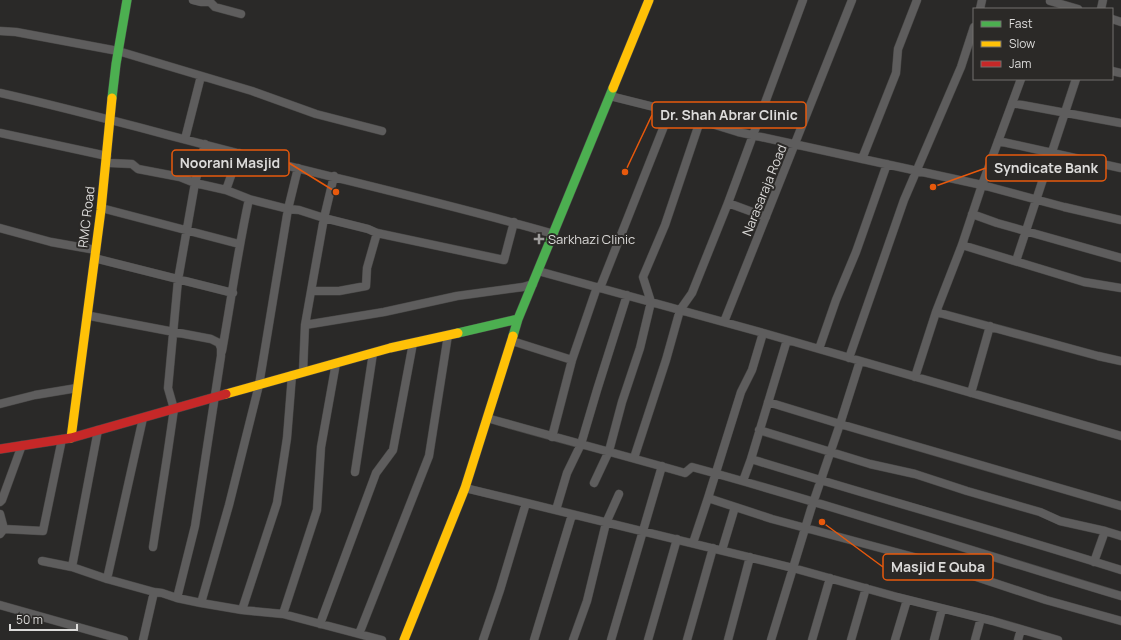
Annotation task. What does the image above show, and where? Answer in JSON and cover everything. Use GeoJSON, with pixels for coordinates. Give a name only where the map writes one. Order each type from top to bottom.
{"type":"FeatureCollection","features":[{"type":"Feature","properties":{"kind":"main road","name":"RMC Road"},"geometry":{"type":"LineString","coordinates":[[72,438],[90,316],[127,0]]}},
{"type":"Feature","properties":{"kind":"main road","name":"RMC Road"},"geometry":{"type":"LineString","coordinates":[[120,52],[131,0]]}},
{"type":"Feature","properties":{"kind":"main road"},"geometry":{"type":"LineString","coordinates":[[404,640],[465,488],[518,319],[649,0]]}},
{"type":"Feature","properties":{"kind":"main road","name":"RMC Road"},"geometry":{"type":"LineString","coordinates":[[72,438],[77,388],[105,209],[108,160]]}},
{"type":"Feature","properties":{"kind":"main road"},"geometry":{"type":"LineString","coordinates":[[0,449],[72,438],[373,353],[518,319]]}},
{"type":"Feature","properties":{"kind":"street"},"geometry":{"type":"LineString","coordinates":[[193,0],[210,2],[215,7],[241,14]]}},
{"type":"Feature","properties":{"kind":"street"},"geometry":{"type":"LineString","coordinates":[[634,458],[666,360],[680,310],[692,293],[728,203],[803,0]]}},
{"type":"Feature","properties":{"kind":"street","name":"Narasaraja Road"},"geometry":{"type":"LineString","coordinates":[[724,322],[852,0]]}},
{"type":"Feature","properties":{"kind":"street"},"geometry":{"type":"LineString","coordinates":[[862,159],[896,73],[898,49],[917,0]]}},
{"type":"Feature","properties":{"kind":"street"},"geometry":{"type":"LineString","coordinates":[[1050,3],[1073,8]]}},
{"type":"Feature","properties":{"kind":"street"},"geometry":{"type":"LineString","coordinates":[[849,358],[904,200],[962,67],[973,30]]}},
{"type":"Feature","properties":{"kind":"street"},"geometry":{"type":"LineString","coordinates":[[0,31],[16,32],[120,52],[252,91],[316,114],[382,131]]}},
{"type":"Feature","properties":{"kind":"street"},"geometry":{"type":"LineString","coordinates":[[185,139],[201,76]]}},
{"type":"Feature","properties":{"kind":"street"},"geometry":{"type":"LineString","coordinates":[[915,377],[936,312],[962,245],[982,185],[1021,80]]}},
{"type":"Feature","properties":{"kind":"street"},"geometry":{"type":"LineString","coordinates":[[1016,261],[1076,80]]}},
{"type":"Feature","properties":{"kind":"street"},"geometry":{"type":"LineString","coordinates":[[0,93],[441,203],[554,234]]}},
{"type":"Feature","properties":{"kind":"street"},"geometry":{"type":"LineString","coordinates":[[610,96],[670,111],[753,136],[917,170],[1121,220]]}},
{"type":"Feature","properties":{"kind":"street"},"geometry":{"type":"LineString","coordinates":[[1012,103],[1121,122]]}},
{"type":"Feature","properties":{"kind":"street"},"geometry":{"type":"LineString","coordinates":[[552,437],[572,360],[598,288],[670,111]]}},
{"type":"Feature","properties":{"kind":"street"},"geometry":{"type":"LineString","coordinates":[[594,483],[609,450],[622,402],[640,348],[651,302],[643,277],[665,225],[700,121]]}},
{"type":"Feature","properties":{"kind":"street"},"geometry":{"type":"LineString","coordinates":[[0,133],[108,160],[132,164],[138,168],[180,177],[195,183],[226,190],[249,199],[288,209],[299,210],[368,229],[377,233],[504,260],[514,222]]}},
{"type":"Feature","properties":{"kind":"street"},"geometry":{"type":"LineString","coordinates":[[998,141],[1121,168]]}},
{"type":"Feature","properties":{"kind":"street"},"geometry":{"type":"LineString","coordinates":[[153,547],[174,409],[168,388],[172,331],[178,280],[195,183],[205,144]]}},
{"type":"Feature","properties":{"kind":"street"},"geometry":{"type":"LineString","coordinates":[[226,190],[239,153]]}},
{"type":"Feature","properties":{"kind":"street"},"geometry":{"type":"LineString","coordinates":[[819,349],[836,300],[856,252],[887,164]]}},
{"type":"Feature","properties":{"kind":"street"},"geometry":{"type":"LineString","coordinates":[[201,603],[229,505],[259,385],[288,209],[298,168]]}},
{"type":"Feature","properties":{"kind":"street"},"geometry":{"type":"LineString","coordinates":[[303,372],[305,325],[324,218],[334,176]]}},
{"type":"Feature","properties":{"kind":"street"},"geometry":{"type":"LineString","coordinates":[[177,598],[195,526],[221,356],[233,293],[239,244],[249,199]]}},
{"type":"Feature","properties":{"kind":"street"},"geometry":{"type":"LineString","coordinates":[[728,203],[766,218]]}},
{"type":"Feature","properties":{"kind":"street"},"geometry":{"type":"LineString","coordinates":[[105,209],[239,244]]}},
{"type":"Feature","properties":{"kind":"street"},"geometry":{"type":"LineString","coordinates":[[972,214],[1121,258]]}},
{"type":"Feature","properties":{"kind":"street"},"geometry":{"type":"LineString","coordinates":[[0,228],[97,254],[178,280],[233,293]]}},
{"type":"Feature","properties":{"kind":"street"},"geometry":{"type":"LineString","coordinates":[[312,291],[339,291],[366,286],[367,268],[377,233]]}},
{"type":"Feature","properties":{"kind":"street"},"geometry":{"type":"LineString","coordinates":[[962,245],[1084,282],[1121,288]]}},
{"type":"Feature","properties":{"kind":"street"},"geometry":{"type":"LineString","coordinates":[[538,271],[763,333],[1121,436]]}},
{"type":"Feature","properties":{"kind":"street"},"geometry":{"type":"LineString","coordinates":[[305,325],[384,312],[457,296],[522,287],[533,284]]}},
{"type":"Feature","properties":{"kind":"street"},"geometry":{"type":"LineString","coordinates":[[556,510],[566,473],[581,444],[627,295]]}},
{"type":"Feature","properties":{"kind":"street"},"geometry":{"type":"LineString","coordinates":[[936,312],[1121,361]]}},
{"type":"Feature","properties":{"kind":"street"},"geometry":{"type":"LineString","coordinates":[[90,316],[211,339],[219,343],[221,348],[221,356]]}},
{"type":"Feature","properties":{"kind":"street"},"geometry":{"type":"LineString","coordinates":[[971,393],[990,326]]}},
{"type":"Feature","properties":{"kind":"street"},"geometry":{"type":"LineString","coordinates":[[693,543],[741,392],[752,370],[763,333]]}},
{"type":"Feature","properties":{"kind":"street"},"geometry":{"type":"LineString","coordinates":[[359,634],[429,456],[448,335]]}},
{"type":"Feature","properties":{"kind":"street"},"geometry":{"type":"LineString","coordinates":[[744,482],[787,340]]}},
{"type":"Feature","properties":{"kind":"street"},"geometry":{"type":"LineString","coordinates":[[512,341],[572,360]]}},
{"type":"Feature","properties":{"kind":"street"},"geometry":{"type":"LineString","coordinates":[[320,624],[376,473],[393,450],[413,343]]}},
{"type":"Feature","properties":{"kind":"street"},"geometry":{"type":"LineString","coordinates":[[355,472],[373,353]]}},
{"type":"Feature","properties":{"kind":"street"},"geometry":{"type":"LineString","coordinates":[[771,640],[860,361]]}},
{"type":"Feature","properties":{"kind":"street"},"geometry":{"type":"LineString","coordinates":[[283,614],[317,510],[321,447],[336,363]]}},
{"type":"Feature","properties":{"kind":"street"},"geometry":{"type":"LineString","coordinates":[[242,610],[277,502],[287,438],[292,376]]}},
{"type":"Feature","properties":{"kind":"street"},"geometry":{"type":"LineString","coordinates":[[0,404],[35,395],[77,388]]}},
{"type":"Feature","properties":{"kind":"street"},"geometry":{"type":"LineString","coordinates":[[768,402],[1121,506]]}},
{"type":"Feature","properties":{"kind":"street"},"geometry":{"type":"LineString","coordinates":[[107,579],[143,418]]}},
{"type":"Feature","properties":{"kind":"street"},"geometry":{"type":"LineString","coordinates":[[487,418],[552,437],[609,450],[685,473],[692,467],[814,502],[1121,596]]}},
{"type":"Feature","properties":{"kind":"street"},"geometry":{"type":"LineString","coordinates":[[72,567],[98,430]]}},
{"type":"Feature","properties":{"kind":"street"},"geometry":{"type":"LineString","coordinates":[[759,430],[870,464],[915,474],[1040,512],[1060,521],[1121,536]]}},
{"type":"Feature","properties":{"kind":"street"},"geometry":{"type":"LineString","coordinates":[[0,514],[2,531],[42,531],[62,439]]}},
{"type":"Feature","properties":{"kind":"street"},"geometry":{"type":"LineString","coordinates":[[0,502],[22,445]]}},
{"type":"Feature","properties":{"kind":"street"},"geometry":{"type":"LineString","coordinates":[[751,459],[821,481],[1043,545],[1121,570]]}},
{"type":"Feature","properties":{"kind":"street"},"geometry":{"type":"LineString","coordinates":[[611,640],[662,466]]}},
{"type":"Feature","properties":{"kind":"street"},"geometry":{"type":"LineString","coordinates":[[465,488],[793,568],[907,600],[981,618],[1057,640]]}},
{"type":"Feature","properties":{"kind":"street"},"geometry":{"type":"LineString","coordinates":[[572,640],[587,601],[606,522],[619,494]]}},
{"type":"Feature","properties":{"kind":"street"},"geometry":{"type":"LineString","coordinates":[[708,498],[806,528],[925,560],[1046,600],[1121,621]]}},
{"type":"Feature","properties":{"kind":"street"},"geometry":{"type":"LineString","coordinates":[[483,640],[500,590],[526,503]]}},
{"type":"Feature","properties":{"kind":"street"},"geometry":{"type":"LineString","coordinates":[[722,550],[735,507]]}},
{"type":"Feature","properties":{"kind":"street"},"geometry":{"type":"LineString","coordinates":[[534,640],[571,518],[574,515]]}},
{"type":"Feature","properties":{"kind":"street"},"geometry":{"type":"LineString","coordinates":[[1094,562],[1104,532]]}},
{"type":"Feature","properties":{"kind":"street"},"geometry":{"type":"LineString","coordinates":[[648,640],[677,540]]}},
{"type":"Feature","properties":{"kind":"street"},"geometry":{"type":"LineString","coordinates":[[687,640],[713,548]]}},
{"type":"Feature","properties":{"kind":"street"},"geometry":{"type":"LineString","coordinates":[[728,640],[750,557]]}},
{"type":"Feature","properties":{"kind":"street"},"geometry":{"type":"LineString","coordinates":[[42,562],[72,567],[107,579],[177,598],[242,610],[283,614],[382,640]]}},
{"type":"Feature","properties":{"kind":"street"},"geometry":{"type":"LineString","coordinates":[[812,640],[830,578]]}},
{"type":"Feature","properties":{"kind":"street"},"geometry":{"type":"LineString","coordinates":[[851,640],[866,588]]}},
{"type":"Feature","properties":{"kind":"street"},"geometry":{"type":"LineString","coordinates":[[143,640],[154,592]]}},
{"type":"Feature","properties":{"kind":"street"},"geometry":{"type":"LineString","coordinates":[[895,640],[907,600]]}},
{"type":"Feature","properties":{"kind":"street"},"geometry":{"type":"LineString","coordinates":[[0,604],[124,640]]}},
{"type":"Feature","properties":{"kind":"street"},"geometry":{"type":"LineString","coordinates":[[934,640],[942,608]]}},
{"type":"Feature","properties":{"kind":"street"},"geometry":{"type":"LineString","coordinates":[[975,640],[981,618]]}},
{"type":"Feature","properties":{"kind":"street"},"geometry":{"type":"LineString","coordinates":[[1018,640],[1021,630]]}},
{"type":"Feature","properties":{"kind":"traffic: fast"},"geometry":{"type":"LineString","coordinates":[[112,98],[127,0]]}},
{"type":"Feature","properties":{"kind":"traffic: fast"},"geometry":{"type":"LineString","coordinates":[[513,336],[518,319],[613,88]]}},
{"type":"Feature","properties":{"kind":"traffic: fast"},"geometry":{"type":"LineString","coordinates":[[458,333],[518,319]]}},
{"type":"Feature","properties":{"kind":"traffic: slow"},"geometry":{"type":"LineString","coordinates":[[613,88],[649,0]]}},
{"type":"Feature","properties":{"kind":"traffic: slow"},"geometry":{"type":"LineString","coordinates":[[71,438],[101,210],[112,98]]}},
{"type":"Feature","properties":{"kind":"traffic: slow"},"geometry":{"type":"LineString","coordinates":[[226,394],[390,348],[458,333]]}},
{"type":"Feature","properties":{"kind":"traffic: slow"},"geometry":{"type":"LineString","coordinates":[[404,640],[465,488],[513,336]]}},
{"type":"Feature","properties":{"kind":"traffic: jam"},"geometry":{"type":"LineString","coordinates":[[0,449],[71,438],[226,394]]}},
{"type":"Feature","properties":{"kind":"place","name":"Dr. Shah Abrar Clinic"},"geometry":{"type":"Point","coordinates":[625,172]}},
{"type":"Feature","properties":{"kind":"place","name":"Syndicate Bank"},"geometry":{"type":"Point","coordinates":[933,187]}},
{"type":"Feature","properties":{"kind":"place","name":"Noorani Masjid"},"geometry":{"type":"Point","coordinates":[336,192]}},
{"type":"Feature","properties":{"kind":"place","name":"Sarkhazi Clinic"},"geometry":{"type":"Point","coordinates":[539,239]}},
{"type":"Feature","properties":{"kind":"place","name":"Masjid E Quba"},"geometry":{"type":"Point","coordinates":[822,522]}}]}
